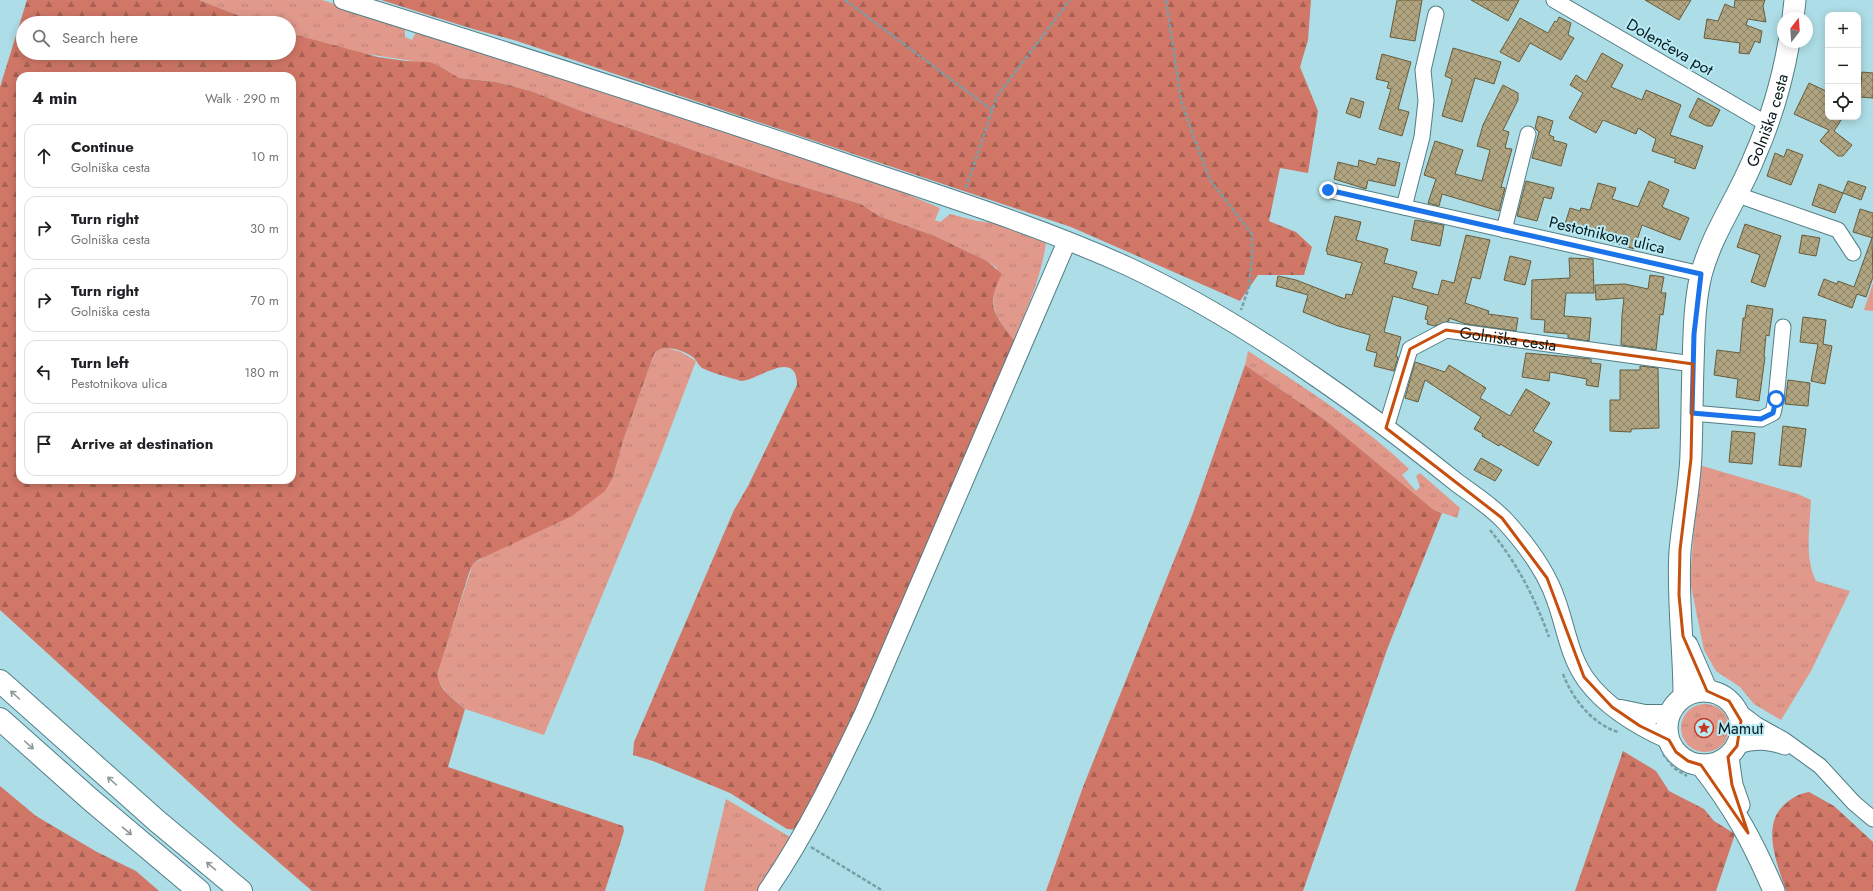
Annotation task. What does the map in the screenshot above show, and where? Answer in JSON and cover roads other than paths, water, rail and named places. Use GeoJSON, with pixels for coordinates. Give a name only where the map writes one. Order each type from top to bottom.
{"type":"FeatureCollection","features":[{"type":"Feature","properties":{"kind":"highway"},"geometry":{"type":"LineString","coordinates":[[0,681],[157,821],[241,891]]}},
{"type":"Feature","properties":{"kind":"highway"},"geometry":{"type":"LineString","coordinates":[[0,719],[91,800],[199,891]]}},
{"type":"Feature","properties":{"kind":"main road"},"geometry":{"type":"LineString","coordinates":[[1794,12],[1795,0]]}},
{"type":"Feature","properties":{"kind":"main road","name":"Golniška cesta"},"geometry":{"type":"LineString","coordinates":[[1683,636],[1679,595],[1680,550],[1691,459],[1694,334],[1701,274],[1714,238],[1735,194],[1754,160],[1767,124],[1786,60],[1788,48]]}},
{"type":"Feature","properties":{"kind":"main road"},"geometry":{"type":"LineString","coordinates":[[1683,636],[1707,691]]}},
{"type":"Feature","properties":{"kind":"main road"},"geometry":{"type":"LineString","coordinates":[[1683,636],[1684,696]]}},
{"type":"Feature","properties":{"kind":"main road"},"geometry":{"type":"LineString","coordinates":[[1748,832],[1720,790],[1696,772],[1688,761],[1664,745],[1666,727],[1670,714],[1676,704],[1684,696],[1707,691],[1719,694],[1729,701],[1737,710],[1741,721],[1741,734],[1732,752],[1732,785],[1748,832],[1774,891]]}},
{"type":"Feature","properties":{"kind":"main road"},"geometry":{"type":"LineString","coordinates":[[1696,772],[1716,763],[1732,752]]}},
{"type":"Feature","properties":{"kind":"street"},"geometry":{"type":"LineString","coordinates":[[343,0],[642,94],[960,203],[1067,242],[1127,266],[1193,300],[1236,325],[1315,377],[1386,428],[1502,518],[1531,552],[1547,578],[1556,600],[1565,632],[1584,677],[1598,695],[1612,707],[1664,745]]}},
{"type":"Feature","properties":{"kind":"street","name":"Dolenčeva pot"},"geometry":{"type":"LineString","coordinates":[[1554,0],[1767,124]]}},
{"type":"Feature","properties":{"kind":"street"},"geometry":{"type":"LineString","coordinates":[[1404,207],[1422,137],[1426,101],[1423,70],[1436,14]]}},
{"type":"Feature","properties":{"kind":"street"},"geometry":{"type":"LineString","coordinates":[[1504,230],[1528,134]]}},
{"type":"Feature","properties":{"kind":"street","name":"Pestotnikova ulica"},"geometry":{"type":"LineString","coordinates":[[1328,190],[1701,274]]}},
{"type":"Feature","properties":{"kind":"street"},"geometry":{"type":"LineString","coordinates":[[1735,194],[1838,230],[1853,253]]}},
{"type":"Feature","properties":{"kind":"street"},"geometry":{"type":"LineString","coordinates":[[767,891],[798,840],[843,757],[864,713],[1067,242]]}},
{"type":"Feature","properties":{"kind":"street"},"geometry":{"type":"LineString","coordinates":[[1692,413],[1761,419],[1773,413],[1776,399],[1783,327]]}},
{"type":"Feature","properties":{"kind":"street","name":"Golniška cesta"},"geometry":{"type":"LineString","coordinates":[[1386,428],[1410,349],[1446,330],[1693,364]]}},
{"type":"Feature","properties":{"kind":"street"},"geometry":{"type":"LineString","coordinates":[[1612,707],[1645,714],[1670,714]]}},
{"type":"Feature","properties":{"kind":"street"},"geometry":{"type":"LineString","coordinates":[[1737,710],[1757,725],[1784,740],[1820,766],[1854,803],[1873,819]]}},
{"type":"Feature","properties":{"kind":"street"},"geometry":{"type":"LineString","coordinates":[[1732,752],[1753,742],[1770,743],[1801,752]]}},
{"type":"Feature","properties":{"kind":"place","name":"Mamut"},"geometry":{"type":"Point","coordinates":[1704,728]}}]}
